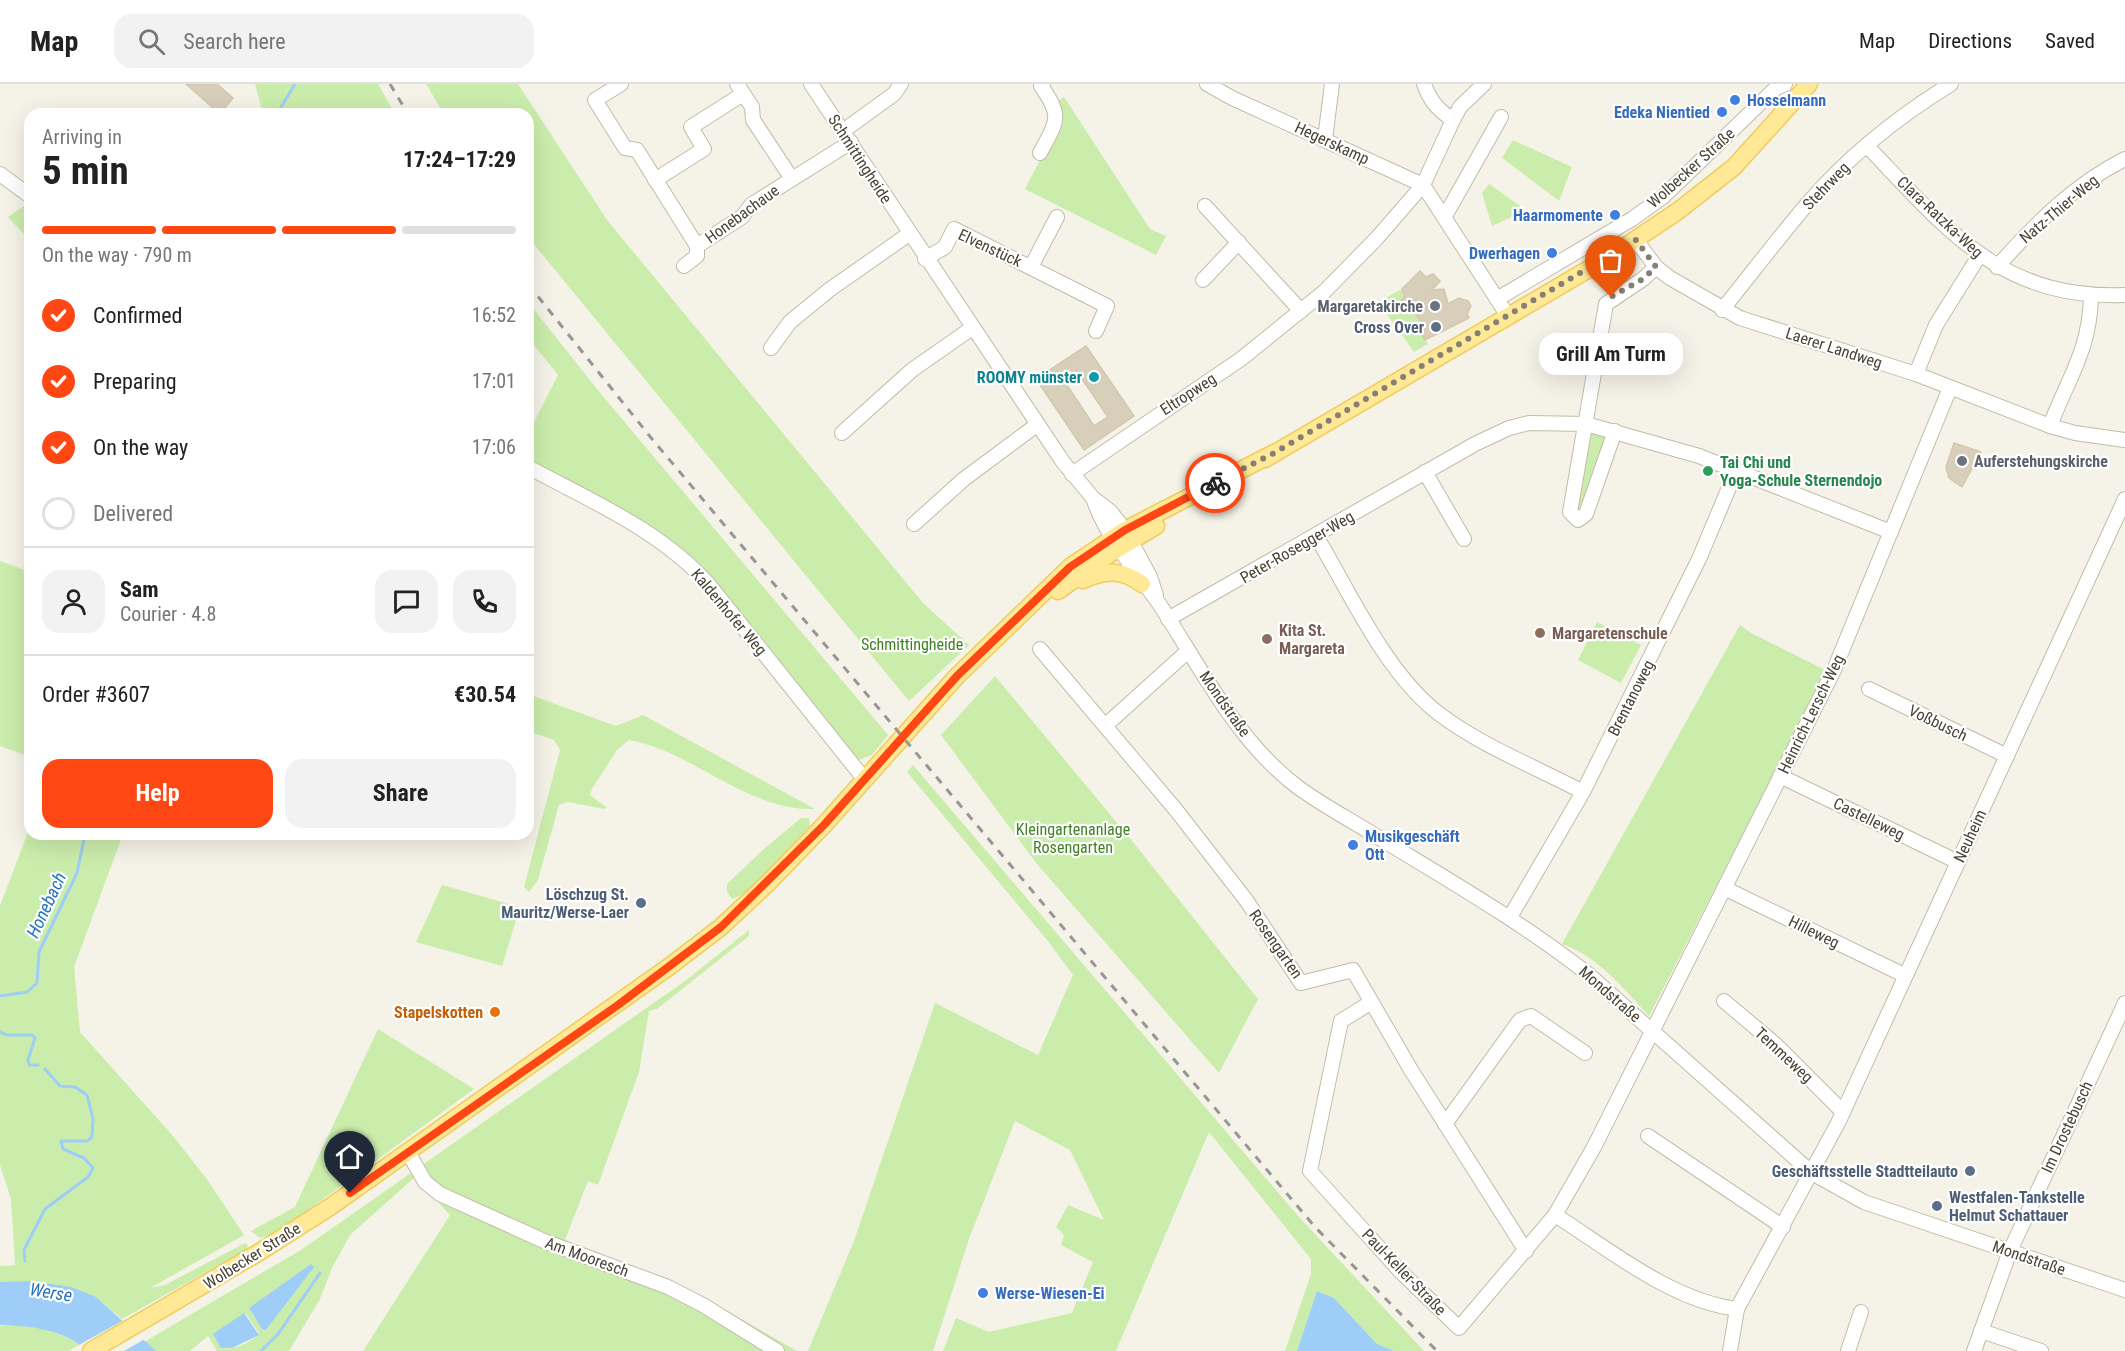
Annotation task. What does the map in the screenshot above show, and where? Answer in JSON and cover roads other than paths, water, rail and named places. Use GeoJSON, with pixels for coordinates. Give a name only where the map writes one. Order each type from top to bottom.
{"type":"FeatureCollection","features":[{"type":"Feature","properties":{"kind":"main road","name":"Wolbecker Straße"},"geometry":{"type":"LineString","coordinates":[[91,1351],[156,1314],[320,1213],[618,1005],[721,927],[768,883],[865,780],[957,676],[1070,567],[1274,453],[1636,240],[1709,189],[1734,167],[1806,85]]}},
{"type":"Feature","properties":{"kind":"main road","name":"Wolbecker Straße"},"geometry":{"type":"LineString","coordinates":[[1024,610],[1060,590],[1122,539]]}},
{"type":"Feature","properties":{"kind":"main road"},"geometry":{"type":"LineString","coordinates":[[1060,590],[1089,577],[1110,572],[1127,574],[1143,584]]}},
{"type":"Feature","properties":{"kind":"street","name":"Honebachaue"},"geometry":{"type":"LineString","coordinates":[[621,84],[595,100],[625,148],[637,150],[697,246],[742,217],[751,205],[792,179],[847,136]]}},
{"type":"Feature","properties":{"kind":"street","name":"Schmittingheide"},"geometry":{"type":"LineString","coordinates":[[811,84],[909,234],[1072,474],[1093,498],[1110,511],[1122,539]]}},
{"type":"Feature","properties":{"kind":"street"},"geometry":{"type":"LineString","coordinates":[[847,136],[894,94],[901,84]]}},
{"type":"Feature","properties":{"kind":"street","name":"Hegerskamp"},"geometry":{"type":"LineString","coordinates":[[1207,84],[1232,98],[1423,185],[1508,316]]}},
{"type":"Feature","properties":{"kind":"street"},"geometry":{"type":"LineString","coordinates":[[1325,139],[1332,84]]}},
{"type":"Feature","properties":{"kind":"street"},"geometry":{"type":"LineString","coordinates":[[1424,84],[1428,96],[1438,110],[1453,120]]}},
{"type":"Feature","properties":{"kind":"street","name":"Eltropweg"},"geometry":{"type":"LineString","coordinates":[[1072,474],[1240,359],[1301,311],[1351,266],[1423,185],[1460,108],[1485,84]]}},
{"type":"Feature","properties":{"kind":"street","name":"Wolbecker Straße"},"geometry":{"type":"LineString","coordinates":[[1497,299],[1632,219],[1664,196],[1776,88],[1785,84]]}},
{"type":"Feature","properties":{"kind":"street","name":"Stehrweg"},"geometry":{"type":"LineString","coordinates":[[1722,310],[1810,201],[1894,123],[1951,84]]}},
{"type":"Feature","properties":{"kind":"street"},"geometry":{"type":"LineString","coordinates":[[1038,88],[1056,111],[1053,128],[1041,153]]}},
{"type":"Feature","properties":{"kind":"street","name":"Honebachaue"},"geometry":{"type":"LineString","coordinates":[[655,180],[704,149],[691,128],[740,89],[752,107],[753,120],[792,179]]}},
{"type":"Feature","properties":{"kind":"street"},"geometry":{"type":"LineString","coordinates":[[1445,216],[1502,117]]}},
{"type":"Feature","properties":{"kind":"street","name":"Clara-Ratzka-Weg"},"geometry":{"type":"LineString","coordinates":[[1867,146],[1935,217],[1979,256],[1997,267],[2052,289],[2091,296],[2125,295]]}},
{"type":"Feature","properties":{"kind":"street","name":"Natz-Thier-Weg"},"geometry":{"type":"LineString","coordinates":[[1997,267],[2047,215],[2074,193],[2125,159]]}},
{"type":"Feature","properties":{"kind":"street"},"geometry":{"type":"LineString","coordinates":[[0,174],[24,192]]}},
{"type":"Feature","properties":{"kind":"street"},"geometry":{"type":"LineString","coordinates":[[1205,206],[1301,311]]}},
{"type":"Feature","properties":{"kind":"street","name":"Elvenstück"},"geometry":{"type":"LineString","coordinates":[[1031,267],[1058,217]]}},
{"type":"Feature","properties":{"kind":"street","name":"Elvenstück"},"geometry":{"type":"LineString","coordinates":[[926,259],[945,247],[954,229],[1107,306],[1096,331]]}},
{"type":"Feature","properties":{"kind":"street"},"geometry":{"type":"LineString","coordinates":[[771,348],[790,322],[813,303],[909,234]]}},
{"type":"Feature","properties":{"kind":"street","name":"Laerer Landweg"},"geometry":{"type":"LineString","coordinates":[[1636,240],[1656,267],[1686,289],[1740,318],[1916,374],[2050,426],[2075,433],[2125,440]]}},
{"type":"Feature","properties":{"kind":"street"},"geometry":{"type":"LineString","coordinates":[[1203,280],[1239,242]]}},
{"type":"Feature","properties":{"kind":"street"},"geometry":{"type":"LineString","coordinates":[[684,266],[697,256],[697,246]]}},
{"type":"Feature","properties":{"kind":"street"},"geometry":{"type":"LineString","coordinates":[[1916,374],[1936,325],[1979,256]]}},
{"type":"Feature","properties":{"kind":"street"},"geometry":{"type":"LineString","coordinates":[[1615,431],[1586,514],[1578,520],[1570,512],[1606,304],[1643,279],[1656,267]]}},
{"type":"Feature","properties":{"kind":"street"},"geometry":{"type":"LineString","coordinates":[[2050,426],[2080,360],[2091,317],[2091,296]]}},
{"type":"Feature","properties":{"kind":"street"},"geometry":{"type":"LineString","coordinates":[[842,433],[912,370],[972,328]]}},
{"type":"Feature","properties":{"kind":"street","name":"Heinrich-Lersch-Weg"},"geometry":{"type":"LineString","coordinates":[[1652,1030],[1834,670],[1950,388]]}},
{"type":"Feature","properties":{"kind":"street","name":"Peter-Rosegger-Weg"},"geometry":{"type":"LineString","coordinates":[[1168,619],[1425,472],[1509,428],[1544,421],[1586,424],[1699,456],[1891,532]]}},
{"type":"Feature","properties":{"kind":"street"},"geometry":{"type":"LineString","coordinates":[[914,524],[964,479],[1038,424]]}},
{"type":"Feature","properties":{"kind":"street","name":"Kaldenhofer Weg"},"geometry":{"type":"LineString","coordinates":[[534,469],[628,521],[687,562],[710,586],[865,780]]}},
{"type":"Feature","properties":{"kind":"street","name":"Brentanoweg"},"geometry":{"type":"LineString","coordinates":[[1510,917],[1583,792],[1695,569],[1736,471]]}},
{"type":"Feature","properties":{"kind":"street"},"geometry":{"type":"LineString","coordinates":[[1425,472],[1464,538]]}},
{"type":"Feature","properties":{"kind":"street","name":"Neuheim"},"geometry":{"type":"LineString","coordinates":[[1730,1351],[1737,1309],[1843,1112],[1904,975],[2125,499]]}},
{"type":"Feature","properties":{"kind":"street"},"geometry":{"type":"LineString","coordinates":[[1316,536],[1382,646],[1407,682],[1438,713],[1583,792]]}},
{"type":"Feature","properties":{"kind":"street","name":"Mondstraße"},"geometry":{"type":"LineString","coordinates":[[1122,539],[1143,584],[1160,605],[1188,651],[1247,736],[1298,787],[1510,917],[1581,968],[1812,1173],[1864,1202],[2125,1290]]}},
{"type":"Feature","properties":{"kind":"street","name":"Mondstraße"},"geometry":{"type":"LineString","coordinates":[[1122,539],[1150,577],[1160,605]]}},
{"type":"Feature","properties":{"kind":"street","name":"Rosengarten"},"geometry":{"type":"LineString","coordinates":[[1040,649],[1106,725],[1246,900],[1301,983],[1353,970],[1370,1002],[1445,1124],[1526,1251]]}},
{"type":"Feature","properties":{"kind":"street"},"geometry":{"type":"LineString","coordinates":[[1106,725],[1188,651]]}},
{"type":"Feature","properties":{"kind":"street","name":"Voßbusch"},"geometry":{"type":"LineString","coordinates":[[1869,689],[2007,756]]}},
{"type":"Feature","properties":{"kind":"street","name":"Castelleweg"},"geometry":{"type":"LineString","coordinates":[[1780,776],[1958,862]]}},
{"type":"Feature","properties":{"kind":"street","name":"Hilleweg"},"geometry":{"type":"LineString","coordinates":[[1724,888],[1904,975]]}},
{"type":"Feature","properties":{"kind":"street","name":"Temmeweg"},"geometry":{"type":"LineString","coordinates":[[1724,1001],[1775,1044],[1843,1112]]}},
{"type":"Feature","properties":{"kind":"street","name":"Paul-Keller-Straße"},"geometry":{"type":"LineString","coordinates":[[1370,1002],[1341,1021],[1310,1171],[1401,1271],[1460,1328],[1555,1215],[1594,1147],[1652,1030]]}},
{"type":"Feature","properties":{"kind":"street","name":"Im Drostebusch"},"geometry":{"type":"LineString","coordinates":[[1974,1351],[2010,1251],[2125,1003]]}},
{"type":"Feature","properties":{"kind":"street"},"geometry":{"type":"LineString","coordinates":[[1445,1124],[1520,1020],[1531,1016],[1585,1053]]}},
{"type":"Feature","properties":{"kind":"street"},"geometry":{"type":"LineString","coordinates":[[1648,1136],[1783,1227]]}},
{"type":"Feature","properties":{"kind":"street","name":"Am Mooresch"},"geometry":{"type":"LineString","coordinates":[[408,1152],[425,1182],[440,1194],[544,1242],[668,1287],[703,1305],[777,1351]]}},
{"type":"Feature","properties":{"kind":"street"},"geometry":{"type":"LineString","coordinates":[[1555,1215],[1671,1288],[1716,1306],[1737,1309]]}},
{"type":"Feature","properties":{"kind":"street"},"geometry":{"type":"LineString","coordinates":[[1848,1351],[1861,1312]]}},
{"type":"Feature","properties":{"kind":"street"},"geometry":{"type":"LineString","coordinates":[[1981,1331],[2041,1351]]}},
{"type":"Feature","properties":{"kind":"water"},"geometry":{"type":"Polygon","coordinates":[[[311,1264],[314,1267],[266,1330],[262,1329],[249,1308],[311,1264]]]}},
{"type":"Feature","properties":{"kind":"water","name":"Werse"},"geometry":{"type":"Polygon","coordinates":[[[32,1281],[71,1287],[96,1297],[156,1351],[87,1351],[58,1333],[23,1326],[0,1325],[0,1282],[32,1281]]]}},
{"type":"Feature","properties":{"kind":"water"},"geometry":{"type":"Polygon","coordinates":[[[1317,1291],[1334,1298],[1377,1344],[1394,1351],[1297,1351],[1317,1291]]]}},
{"type":"Feature","properties":{"kind":"water"},"geometry":{"type":"Polygon","coordinates":[[[244,1313],[259,1335],[232,1348],[221,1348],[213,1334],[244,1313]]]}},
{"type":"Feature","properties":{"kind":"waterway","name":"Honebach"},"geometry":{"type":"LineString","coordinates":[[281,108],[295,84]]}},
{"type":"Feature","properties":{"kind":"waterway","name":"Honebach"},"geometry":{"type":"LineString","coordinates":[[0,996],[27,992],[37,983],[39,952],[77,873],[84,840]]}},
{"type":"Feature","properties":{"kind":"waterway","name":"Honebach"},"geometry":{"type":"LineString","coordinates":[[0,1032],[7,1035],[32,1035],[35,1038],[28,1060],[29,1065],[38,1065]]}},
{"type":"Feature","properties":{"kind":"waterway","name":"Honebach"},"geometry":{"type":"LineString","coordinates":[[25,1261],[24,1250],[45,1209],[88,1177],[93,1168],[84,1158],[63,1149],[61,1141],[87,1141],[92,1137],[93,1119],[87,1095],[75,1087],[60,1086],[45,1069]]}},
{"type":"Feature","properties":{"kind":"waterway"},"geometry":{"type":"LineString","coordinates":[[261,1351],[278,1334],[320,1273]]}},
{"type":"Feature","properties":{"kind":"railway"},"geometry":{"type":"LineString","coordinates":[[390,84],[404,108]]}},
{"type":"Feature","properties":{"kind":"railway"},"geometry":{"type":"LineString","coordinates":[[534,292],[652,439],[1315,1227],[1437,1351]]}},
{"type":"Feature","properties":{"kind":"place","name":"Hosselmann"},"geometry":{"type":"Point","coordinates":[1735,100]}},
{"type":"Feature","properties":{"kind":"place","name":"Edeka Nientied"},"geometry":{"type":"Point","coordinates":[1722,112]}},
{"type":"Feature","properties":{"kind":"place","name":"Haarmomente"},"geometry":{"type":"Point","coordinates":[1615,215]}},
{"type":"Feature","properties":{"kind":"place","name":"Dwerhagen"},"geometry":{"type":"Point","coordinates":[1552,253]}},
{"type":"Feature","properties":{"kind":"place","name":"Grill Am Turm"},"geometry":{"type":"Point","coordinates":[1611,297]}},
{"type":"Feature","properties":{"kind":"place","name":"Margaretakirche"},"geometry":{"type":"Point","coordinates":[1435,306]}},
{"type":"Feature","properties":{"kind":"place","name":"Cross Over"},"geometry":{"type":"Point","coordinates":[1436,327]}},
{"type":"Feature","properties":{"kind":"place","name":"ROOMY münster"},"geometry":{"type":"Point","coordinates":[1094,377]}},
{"type":"Feature","properties":{"kind":"place","name":"Auferstehungskirche"},"geometry":{"type":"Point","coordinates":[1962,461]}},
{"type":"Feature","properties":{"kind":"place","name":"Tai Chi und Yoga-Schule Sternendojo"},"geometry":{"type":"Point","coordinates":[1708,471]}},
{"type":"Feature","properties":{"kind":"place","name":"Margaretenschule"},"geometry":{"type":"Point","coordinates":[1540,633]}},
{"type":"Feature","properties":{"kind":"place","name":"Kita St. Margareta"},"geometry":{"type":"Point","coordinates":[1267,639]}},
{"type":"Feature","properties":{"kind":"place","name":"Musikgeschäft Ott"},"geometry":{"type":"Point","coordinates":[1353,845]}},
{"type":"Feature","properties":{"kind":"place","name":"Löschzug St. Mauritz/Werse-Laer"},"geometry":{"type":"Point","coordinates":[641,903]}},
{"type":"Feature","properties":{"kind":"place","name":"Stapelskotten"},"geometry":{"type":"Point","coordinates":[495,1012]}},
{"type":"Feature","properties":{"kind":"place","name":"Geschäftsstelle Stadtteilauto"},"geometry":{"type":"Point","coordinates":[1970,1171]}},
{"type":"Feature","properties":{"kind":"place","name":"Westfalen-Tankstelle Helmut Schattauer"},"geometry":{"type":"Point","coordinates":[1937,1206]}},
{"type":"Feature","properties":{"kind":"place","name":"Werse-Wiesen-Ei"},"geometry":{"type":"Point","coordinates":[983,1293]}},
{"type":"Feature","properties":{"kind":"park label","name":"Kleingartenanlage Rosengarten"},"geometry":{"type":"Point","coordinates":[1073,838]}}]}
